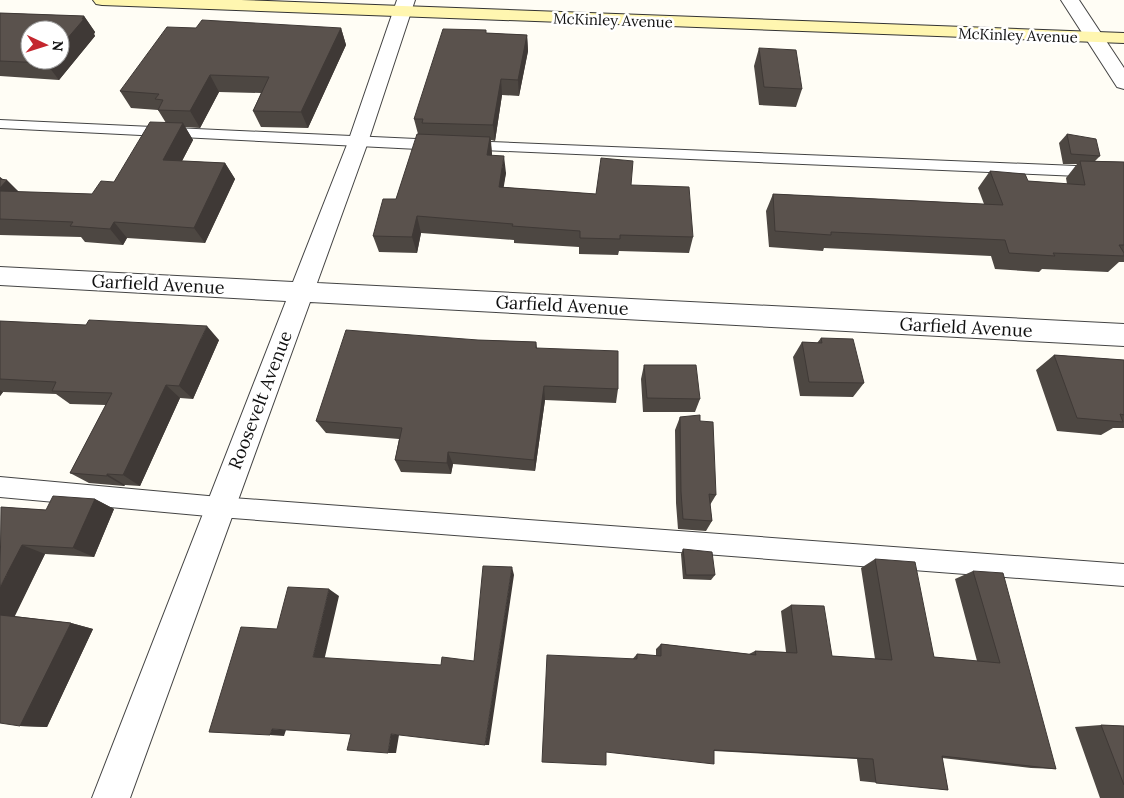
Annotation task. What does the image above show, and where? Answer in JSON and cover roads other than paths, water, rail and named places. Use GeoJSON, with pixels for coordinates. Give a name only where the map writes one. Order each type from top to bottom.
{"type":"FeatureCollection","features":[{"type":"Feature","properties":{"kind":"street","name":"McKinley Avenue"},"geometry":{"type":"LineString","coordinates":[[102,0],[404,6],[1124,38]]}},
{"type":"Feature","properties":{"kind":"street"},"geometry":{"type":"LineString","coordinates":[[1070,0],[1124,83]]}},
{"type":"Feature","properties":{"kind":"street","name":"Roosevelt Avenue"},"geometry":{"type":"LineString","coordinates":[[111,798],[358,142],[404,6]]}},
{"type":"Feature","properties":{"kind":"street","name":"Garfield Avenue"},"geometry":{"type":"LineString","coordinates":[[0,276],[1124,335]]}},
{"type":"Feature","properties":{"kind":"lane"},"geometry":{"type":"LineString","coordinates":[[0,124],[358,142],[1124,173]]}},
{"type":"Feature","properties":{"kind":"lane"},"geometry":{"type":"LineString","coordinates":[[0,488],[219,507],[1124,575]]}}]}
